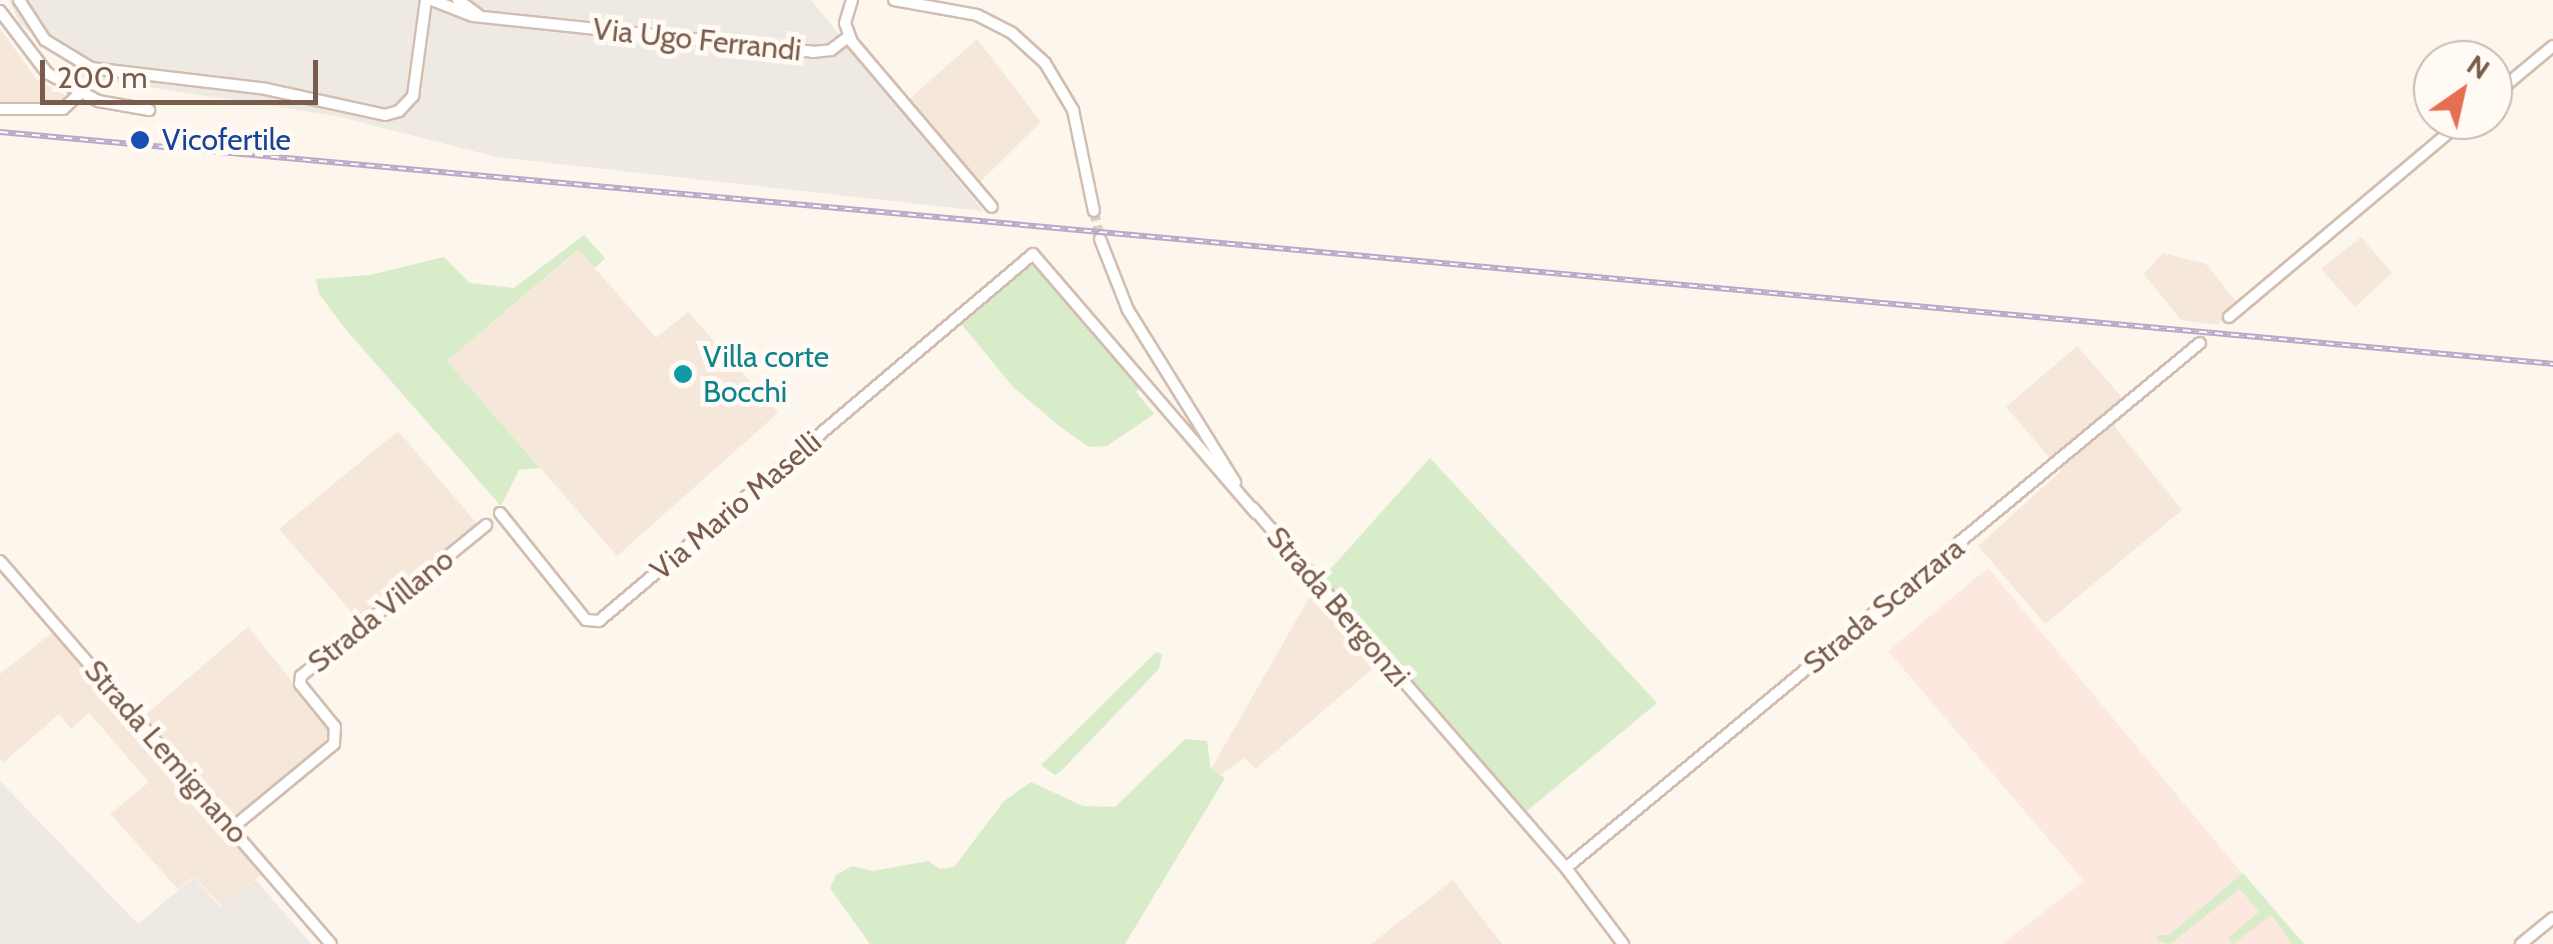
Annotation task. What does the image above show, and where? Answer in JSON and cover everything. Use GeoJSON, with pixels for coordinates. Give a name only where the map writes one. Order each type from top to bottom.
{"type":"FeatureCollection","features":[{"type":"Feature","properties":{"kind":"street"},"geometry":{"type":"LineString","coordinates":[[19,0],[45,40],[91,68],[266,88],[385,115],[400,112],[413,96],[429,0]]}},
{"type":"Feature","properties":{"kind":"street","name":"Via Ugo Ferrandi"},"geometry":{"type":"LineString","coordinates":[[429,0],[481,16],[823,53],[848,37]]}},
{"type":"Feature","properties":{"kind":"street"},"geometry":{"type":"LineString","coordinates":[[458,0],[481,16]]}},
{"type":"Feature","properties":{"kind":"street"},"geometry":{"type":"LineString","coordinates":[[852,0],[848,37],[992,207]]}},
{"type":"Feature","properties":{"kind":"street"},"geometry":{"type":"LineString","coordinates":[[894,0],[978,15],[1035,52],[1073,110],[1094,210]]}},
{"type":"Feature","properties":{"kind":"street"},"geometry":{"type":"LineString","coordinates":[[423,27],[447,8]]}},
{"type":"Feature","properties":{"kind":"street"},"geometry":{"type":"LineString","coordinates":[[0,11],[34,62],[78,94],[149,110]]}},
{"type":"Feature","properties":{"kind":"street"},"geometry":{"type":"LineString","coordinates":[[2513,79],[2553,46]]}},
{"type":"Feature","properties":{"kind":"street"},"geometry":{"type":"LineString","coordinates":[[0,109],[64,110],[78,94]]}},
{"type":"Feature","properties":{"kind":"street"},"geometry":{"type":"LineString","coordinates":[[2230,317],[2440,140]]}},
{"type":"Feature","properties":{"kind":"street","name":"Strada Bergonzi"},"geometry":{"type":"LineString","coordinates":[[1100,238],[1119,293],[1256,512],[1566,868],[1623,944]]}},
{"type":"Feature","properties":{"kind":"street","name":"Via Mario Maselli"},"geometry":{"type":"LineString","coordinates":[[500,513],[594,624],[1033,254],[1256,512]]}},
{"type":"Feature","properties":{"kind":"street","name":"Strada Scarzara"},"geometry":{"type":"LineString","coordinates":[[1566,868],[2200,343]]}},
{"type":"Feature","properties":{"kind":"street"},"geometry":{"type":"LineString","coordinates":[[1152,392],[1174,384]]}},
{"type":"Feature","properties":{"kind":"street","name":"Strada Villano"},"geometry":{"type":"LineString","coordinates":[[232,828],[334,744],[335,727],[300,684],[302,676],[486,525]]}},
{"type":"Feature","properties":{"kind":"street","name":"Strada Lemignano"},"geometry":{"type":"LineString","coordinates":[[0,562],[331,944]]}},
{"type":"Feature","properties":{"kind":"street"},"geometry":{"type":"LineString","coordinates":[[2521,944],[2553,918]]}},
{"type":"Feature","properties":{"kind":"shaded area"},"geometry":{"type":"Polygon","coordinates":[[[9,0],[811,0],[983,211],[497,157],[336,116],[83,77],[20,24],[9,0]]]}},
{"type":"Feature","properties":{"kind":"shaded area"},"geometry":{"type":"Polygon","coordinates":[[[0,28],[36,79],[65,95],[62,101],[0,105],[0,28]]]}},
{"type":"Feature","properties":{"kind":"shaded area"},"geometry":{"type":"Polygon","coordinates":[[[977,39],[1041,122],[978,184],[908,100],[977,39]]]}},
{"type":"Feature","properties":{"kind":"shaded area"},"geometry":{"type":"Polygon","coordinates":[[[2361,237],[2392,273],[2355,307],[2321,269],[2361,237]]]}},
{"type":"Feature","properties":{"kind":"shaded area"},"geometry":{"type":"Polygon","coordinates":[[[579,250],[656,338],[688,312],[778,413],[617,556],[447,361],[579,250]]]}},
{"type":"Feature","properties":{"kind":"shaded area"},"geometry":{"type":"Polygon","coordinates":[[[2163,253],[2206,264],[2239,305],[2217,325],[2181,320],[2144,274],[2163,253]]]}},
{"type":"Feature","properties":{"kind":"shaded area"},"geometry":{"type":"Polygon","coordinates":[[[2077,346],[2132,409],[2114,426],[2182,510],[2045,624],[1978,546],[2061,471],[2006,407],[2077,346]]]}},
{"type":"Feature","properties":{"kind":"shaded area"},"geometry":{"type":"Polygon","coordinates":[[[398,431],[480,527],[362,624],[279,529],[398,431]]]}},
{"type":"Feature","properties":{"kind":"shaded area"},"geometry":{"type":"Polygon","coordinates":[[[1988,568],[2301,944],[2002,944],[2084,881],[1888,651],[1988,568]]]}},
{"type":"Feature","properties":{"kind":"shaded area"},"geometry":{"type":"Polygon","coordinates":[[[1314,589],[1379,663],[1255,769],[1245,758],[1219,775],[1211,769],[1314,589]]]}},
{"type":"Feature","properties":{"kind":"shaded area"},"geometry":{"type":"Polygon","coordinates":[[[248,627],[330,728],[331,741],[225,829],[263,874],[221,906],[194,876],[178,889],[110,814],[149,782],[89,713],[71,729],[59,714],[3,763],[0,759],[0,674],[54,631],[136,723],[248,627]]]}},
{"type":"Feature","properties":{"kind":"shaded area"},"geometry":{"type":"Polygon","coordinates":[[[0,781],[138,924],[194,877],[220,907],[256,880],[311,944],[0,944],[0,781]]]}},
{"type":"Feature","properties":{"kind":"shaded area"},"geometry":{"type":"Polygon","coordinates":[[[1453,880],[1502,944],[1371,944],[1453,880]]]}},
{"type":"Feature","properties":{"kind":"green space"},"geometry":{"type":"Polygon","coordinates":[[[584,235],[605,258],[595,268],[578,250],[447,361],[540,468],[519,470],[501,506],[347,331],[319,294],[316,279],[370,275],[444,257],[470,283],[514,288],[584,235]]]}},
{"type":"Feature","properties":{"kind":"green space"},"geometry":{"type":"Polygon","coordinates":[[[1032,259],[1141,387],[1136,392],[1154,414],[1107,446],[1089,447],[1063,429],[1013,387],[963,326],[961,318],[1032,259]]]}},
{"type":"Feature","properties":{"kind":"green space"},"geometry":{"type":"Polygon","coordinates":[[[1430,458],[1657,703],[1521,816],[1317,584],[1430,458]]]}},
{"type":"Feature","properties":{"kind":"green space"},"geometry":{"type":"Polygon","coordinates":[[[1156,652],[1162,654],[1159,669],[1061,771],[1055,775],[1041,765],[1156,652]]]}},
{"type":"Feature","properties":{"kind":"green space"},"geometry":{"type":"Polygon","coordinates":[[[1185,739],[1207,741],[1211,769],[1225,778],[1125,944],[870,944],[830,888],[836,875],[852,866],[873,871],[928,861],[940,869],[954,867],[1004,801],[1031,782],[1083,806],[1115,807],[1185,739]]]}},
{"type":"Feature","properties":{"kind":"green space"},"geometry":{"type":"Polygon","coordinates":[[[2243,873],[2304,944],[2292,944],[2271,915],[2233,944],[2228,938],[2259,912],[2240,889],[2170,944],[2158,941],[2157,935],[2169,935],[2243,873]]]}},
{"type":"Feature","properties":{"kind":"tunnel"},"geometry":{"type":"LineString","coordinates":[[1094,211],[1100,239]]}},
{"type":"Feature","properties":{"kind":"railway"},"geometry":{"type":"LineString","coordinates":[[0,132],[2553,364]]}},
{"type":"Feature","properties":{"kind":"place","name":"Vicofertile"},"geometry":{"type":"Point","coordinates":[140,140]}},
{"type":"Feature","properties":{"kind":"place","name":"Villa corte Bocchi"},"geometry":{"type":"Point","coordinates":[683,374]}}]}
